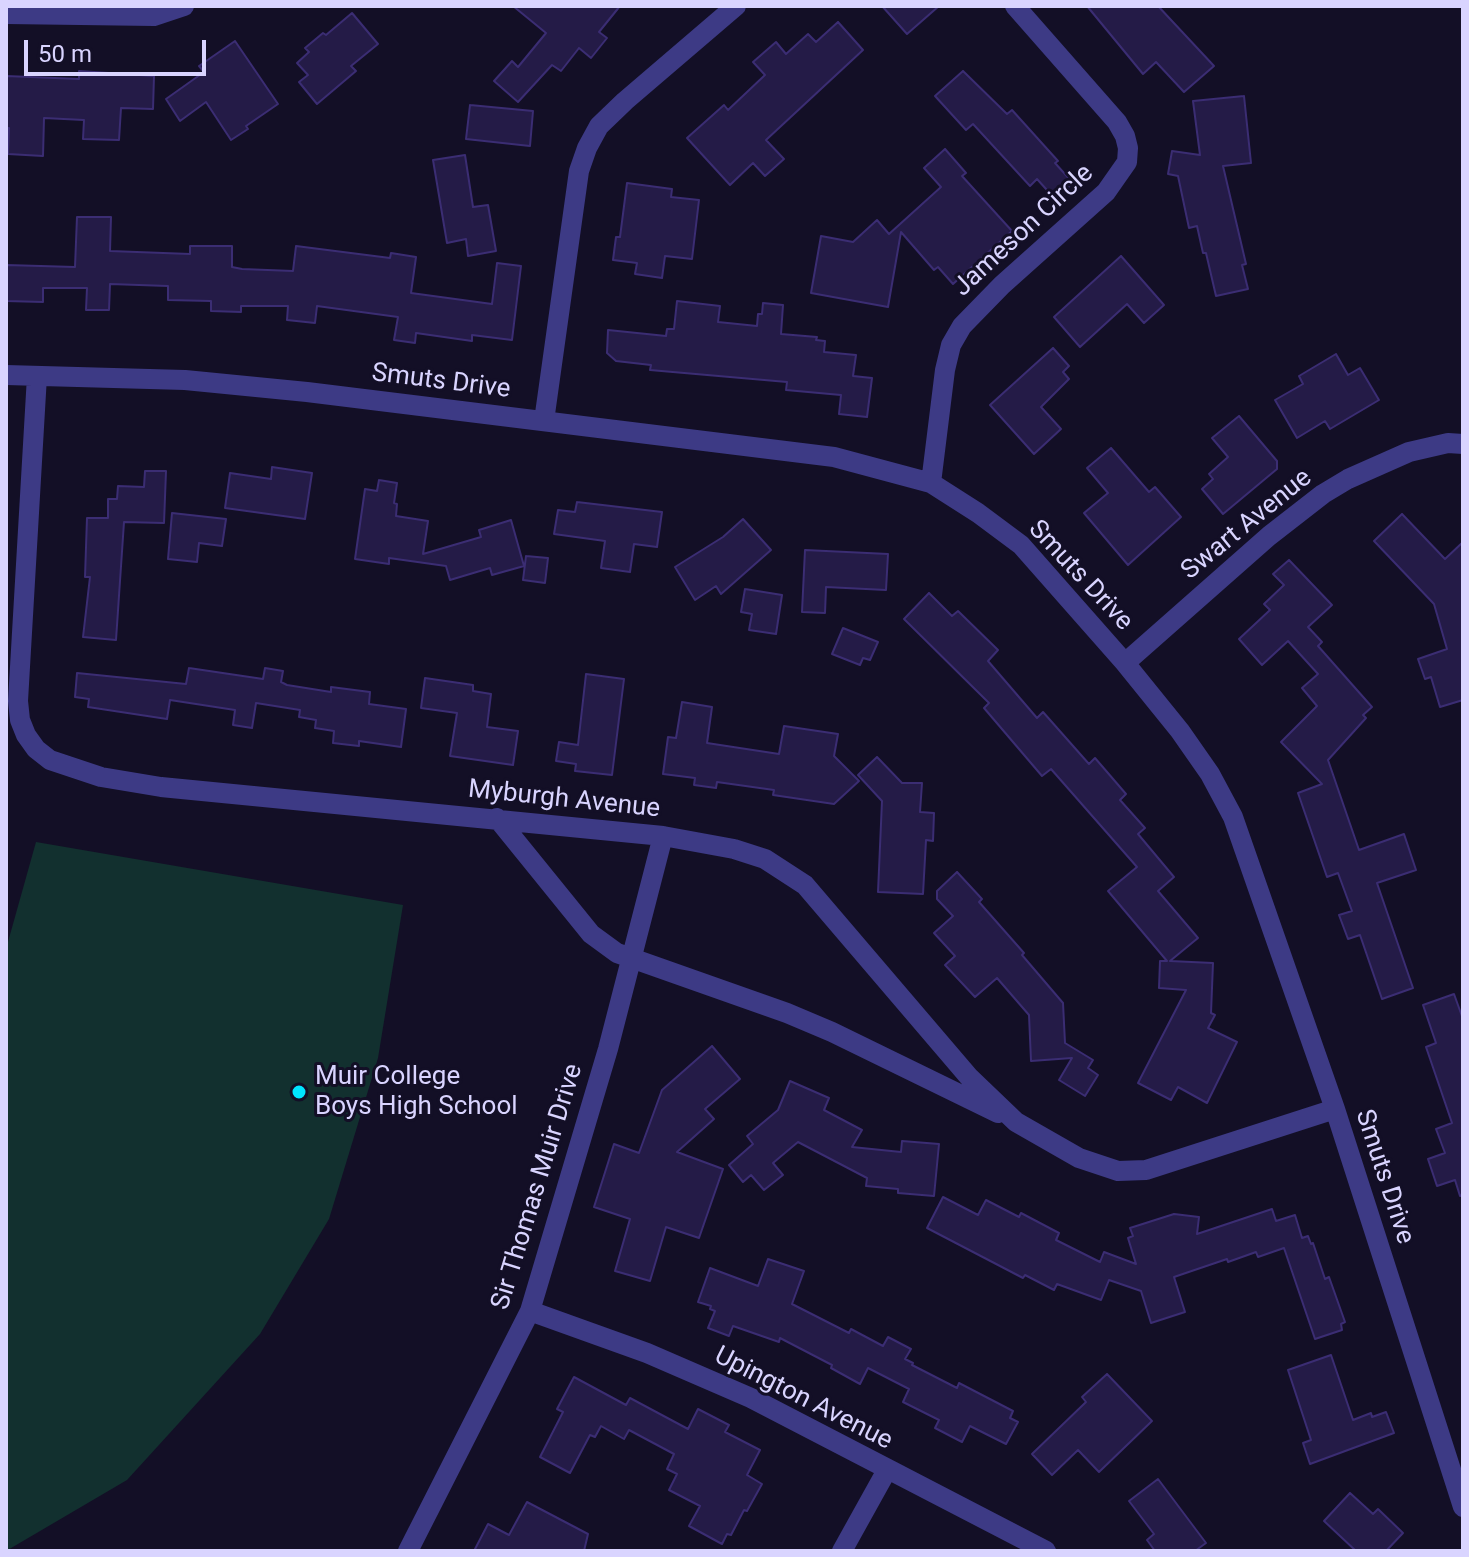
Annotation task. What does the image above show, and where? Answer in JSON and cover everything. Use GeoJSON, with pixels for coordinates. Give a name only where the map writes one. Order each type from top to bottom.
{"type":"FeatureCollection","features":[{"type":"Feature","properties":{"kind":"street"},"geometry":{"type":"LineString","coordinates":[[6,14],[154,16],[184,6]]}},
{"type":"Feature","properties":{"kind":"street"},"geometry":{"type":"LineString","coordinates":[[544,421],[579,171],[587,148],[599,126],[625,101],[736,6]]}},
{"type":"Feature","properties":{"kind":"street","name":"Jameson Circle"},"geometry":{"type":"LineString","coordinates":[[931,483],[945,370],[951,345],[962,326],[1002,285],[1106,192],[1127,162],[1125,136],[1117,122],[1015,6]]}},
{"type":"Feature","properties":{"kind":"street","name":"Smuts Drive"},"geometry":{"type":"LineString","coordinates":[[6,375],[185,380],[834,457],[931,483],[1021,545],[1180,731],[1210,774],[1233,817],[1335,1109],[1463,1507]]}},
{"type":"Feature","properties":{"kind":"street","name":"Myburgh Avenue"},"geometry":{"type":"LineString","coordinates":[[37,376],[18,701],[20,720],[36,749],[50,760],[71,769],[161,787],[663,836],[734,849],[765,859],[805,885],[969,1077],[1016,1122],[1079,1158],[1118,1171],[1146,1170],[1335,1109]]}},
{"type":"Feature","properties":{"kind":"street","name":"Swart Avenue"},"geometry":{"type":"LineString","coordinates":[[1125,663],[1279,527],[1323,494],[1348,479],[1409,452],[1448,443],[1463,444]]}},
{"type":"Feature","properties":{"kind":"street"},"geometry":{"type":"LineString","coordinates":[[497,818],[591,934],[617,953],[832,1032],[1016,1122]]}},
{"type":"Feature","properties":{"kind":"street","name":"Sir Thomas Muir Drive"},"geometry":{"type":"LineString","coordinates":[[408,1551],[530,1311],[608,1049],[663,836]]}},
{"type":"Feature","properties":{"kind":"street","name":"Upington Avenue"},"geometry":{"type":"LineString","coordinates":[[530,1311],[647,1353],[713,1381],[1046,1551]]}},
{"type":"Feature","properties":{"kind":"street"},"geometry":{"type":"LineString","coordinates":[[842,1551],[887,1470]]}},
{"type":"Feature","properties":{"kind":"green space"},"geometry":{"type":"Polygon","coordinates":[[[36,842],[403,905],[378,1058],[329,1219],[260,1334],[127,1480],[6,1551],[6,949],[36,842]]]}},
{"type":"Feature","properties":{"kind":"building"},"geometry":{"type":"Polygon","coordinates":[[[513,6],[620,6],[599,32],[607,38],[591,58],[579,48],[561,71],[552,65],[518,102],[494,81],[512,61],[518,67],[546,33],[513,6]]]}},
{"type":"Feature","properties":{"kind":"building"},"geometry":{"type":"Polygon","coordinates":[[[882,6],[939,6],[907,34],[882,6]]]}},
{"type":"Feature","properties":{"kind":"building"},"geometry":{"type":"Polygon","coordinates":[[[1087,6],[1158,6],[1214,66],[1184,92],[1156,62],[1143,74],[1087,6]]]}},
{"type":"Feature","properties":{"kind":"building"},"geometry":{"type":"Polygon","coordinates":[[[352,13],[378,44],[351,66],[356,71],[317,104],[299,82],[308,75],[297,63],[309,52],[305,48],[352,13]]]}},
{"type":"Feature","properties":{"kind":"building"},"geometry":{"type":"Polygon","coordinates":[[[838,22],[863,50],[766,140],[784,159],[765,176],[753,163],[730,185],[687,138],[724,105],[728,110],[765,75],[753,62],[776,42],[786,54],[808,34],[816,42],[838,22]]]}},
{"type":"Feature","properties":{"kind":"building"},"geometry":{"type":"Polygon","coordinates":[[[235,41],[278,104],[231,140],[206,102],[180,121],[166,99],[204,72],[199,66],[235,41]]]}},
{"type":"Feature","properties":{"kind":"building"},"geometry":{"type":"Polygon","coordinates":[[[79,71],[154,76],[153,109],[121,108],[119,140],[83,139],[84,120],[44,118],[43,156],[8,154],[6,76],[79,79],[79,71]]]}},
{"type":"Feature","properties":{"kind":"building"},"geometry":{"type":"Polygon","coordinates":[[[963,71],[1007,114],[1012,110],[1058,161],[1055,163],[1073,183],[1055,199],[1037,179],[1030,186],[973,124],[966,130],[935,96],[963,71]]]}},
{"type":"Feature","properties":{"kind":"building"},"geometry":{"type":"Polygon","coordinates":[[[1244,96],[1251,163],[1223,166],[1246,264],[1242,265],[1248,289],[1216,296],[1197,226],[1189,228],[1178,176],[1168,174],[1172,151],[1200,155],[1193,101],[1244,96]]]}},
{"type":"Feature","properties":{"kind":"building"},"geometry":{"type":"Polygon","coordinates":[[[470,105],[533,111],[530,146],[466,139],[470,105]]]}},
{"type":"Feature","properties":{"kind":"building"},"geometry":{"type":"Polygon","coordinates":[[[945,149],[966,173],[962,176],[1012,231],[953,284],[938,267],[934,270],[901,232],[888,307],[811,293],[821,236],[853,242],[877,220],[889,234],[941,187],[924,168],[945,149]]]}},
{"type":"Feature","properties":{"kind":"building"},"geometry":{"type":"Polygon","coordinates":[[[465,155],[473,207],[488,205],[496,251],[468,256],[466,239],[447,243],[433,160],[465,155]]]}},
{"type":"Feature","properties":{"kind":"building"},"geometry":{"type":"Polygon","coordinates":[[[627,183],[672,189],[671,197],[699,200],[692,259],[665,256],[662,278],[635,274],[637,263],[613,260],[616,237],[620,237],[627,183]]]}},
{"type":"Feature","properties":{"kind":"building"},"geometry":{"type":"Polygon","coordinates":[[[77,217],[111,217],[110,251],[190,254],[190,246],[232,246],[232,267],[242,269],[293,271],[296,246],[390,258],[391,253],[416,257],[411,293],[492,304],[497,263],[521,266],[512,340],[472,335],[472,341],[416,333],[415,343],[394,340],[398,317],[317,306],[315,323],[287,320],[288,306],[241,306],[241,312],[211,311],[211,301],[168,300],[168,286],[110,284],[109,310],[86,310],[87,288],[43,288],[43,302],[6,301],[6,265],[75,267],[77,217]]]}},
{"type":"Feature","properties":{"kind":"building"},"geometry":{"type":"Polygon","coordinates":[[[1121,256],[1164,305],[1144,323],[1127,304],[1080,347],[1054,317],[1121,256]]]}},
{"type":"Feature","properties":{"kind":"building"},"geometry":{"type":"Polygon","coordinates":[[[677,301],[720,306],[718,322],[757,326],[763,303],[783,305],[781,334],[817,337],[816,340],[825,341],[824,352],[856,355],[853,376],[872,378],[867,417],[839,414],[841,395],[786,390],[787,382],[650,370],[651,365],[616,361],[607,353],[608,330],[666,336],[667,329],[674,329],[677,301]]]}},
{"type":"Feature","properties":{"kind":"building"},"geometry":{"type":"Polygon","coordinates":[[[1053,348],[1069,366],[1063,372],[1069,379],[1041,407],[1061,429],[1034,454],[990,405],[1053,348]]]}},
{"type":"Feature","properties":{"kind":"building"},"geometry":{"type":"Polygon","coordinates":[[[1336,354],[1348,375],[1360,368],[1379,400],[1330,429],[1325,421],[1297,438],[1275,400],[1303,384],[1299,376],[1336,354]]]}},
{"type":"Feature","properties":{"kind":"building"},"geometry":{"type":"Polygon","coordinates":[[[1239,416],[1277,461],[1277,469],[1223,514],[1202,489],[1213,479],[1209,474],[1228,457],[1212,438],[1239,416]]]}},
{"type":"Feature","properties":{"kind":"building"},"geometry":{"type":"Polygon","coordinates":[[[1111,448],[1149,492],[1155,487],[1181,517],[1128,565],[1084,513],[1108,493],[1087,468],[1111,448]]]}},
{"type":"Feature","properties":{"kind":"building"},"geometry":{"type":"Polygon","coordinates":[[[272,467],[312,473],[305,519],[225,508],[230,473],[271,479],[272,467]]]}},
{"type":"Feature","properties":{"kind":"building"},"geometry":{"type":"Polygon","coordinates":[[[145,471],[166,471],[164,523],[124,522],[116,640],[83,637],[90,577],[85,577],[87,518],[108,518],[108,499],[117,499],[118,486],[144,487],[145,471]]]}},
{"type":"Feature","properties":{"kind":"building"},"geometry":{"type":"Polygon","coordinates":[[[379,480],[397,483],[396,516],[428,521],[423,554],[481,537],[479,530],[511,520],[524,566],[492,575],[490,568],[450,580],[446,566],[389,558],[389,564],[355,559],[365,489],[377,491],[379,480]]]}},
{"type":"Feature","properties":{"kind":"building"},"geometry":{"type":"Polygon","coordinates":[[[577,502],[662,512],[657,547],[634,544],[630,572],[601,568],[605,541],[554,534],[558,510],[575,512],[577,502]]]}},
{"type":"Feature","properties":{"kind":"building"},"geometry":{"type":"Polygon","coordinates":[[[172,513],[226,519],[222,546],[199,543],[197,562],[168,559],[172,513]]]}},
{"type":"Feature","properties":{"kind":"building"},"geometry":{"type":"Polygon","coordinates":[[[1402,514],[1445,559],[1463,542],[1463,700],[1440,707],[1431,677],[1425,679],[1418,659],[1447,649],[1434,604],[1374,541],[1402,514]]]}},
{"type":"Feature","properties":{"kind":"building"},"geometry":{"type":"Polygon","coordinates":[[[743,519],[771,550],[721,594],[716,586],[695,600],[675,567],[723,537],[743,519]]]}},
{"type":"Feature","properties":{"kind":"building"},"geometry":{"type":"Polygon","coordinates":[[[805,550],[888,554],[886,590],[826,587],[825,613],[802,612],[805,550]]]}},
{"type":"Feature","properties":{"kind":"building"},"geometry":{"type":"Polygon","coordinates":[[[526,556],[548,558],[545,583],[523,580],[526,556]]]}},
{"type":"Feature","properties":{"kind":"building"},"geometry":{"type":"Polygon","coordinates":[[[1289,560],[1332,605],[1308,627],[1322,642],[1318,646],[1372,707],[1363,715],[1366,718],[1328,760],[1359,850],[1404,834],[1416,870],[1377,883],[1413,988],[1382,999],[1360,935],[1348,939],[1339,915],[1352,911],[1338,873],[1327,877],[1298,793],[1322,784],[1281,742],[1317,706],[1302,688],[1318,674],[1288,641],[1262,665],[1239,639],[1270,610],[1264,604],[1284,585],[1273,574],[1289,560]]]}},
{"type":"Feature","properties":{"kind":"building"},"geometry":{"type":"Polygon","coordinates":[[[745,589],[782,595],[776,634],[749,630],[752,614],[741,612],[745,589]]]}},
{"type":"Feature","properties":{"kind":"building"},"geometry":{"type":"Polygon","coordinates":[[[929,593],[952,616],[958,611],[998,650],[988,661],[1037,718],[1043,712],[1089,764],[1095,758],[1126,794],[1120,800],[1145,828],[1138,834],[1174,877],[1158,891],[1198,938],[1170,961],[1213,963],[1211,1013],[1215,1015],[1208,1028],[1237,1042],[1207,1103],[1178,1087],[1171,1100],[1138,1083],[1186,990],[1159,988],[1160,961],[1167,961],[1108,891],[1137,867],[1051,769],[1042,776],[984,708],[989,703],[904,619],[929,593]]]}},
{"type":"Feature","properties":{"kind":"building"},"geometry":{"type":"Polygon","coordinates":[[[843,628],[878,642],[870,660],[863,658],[860,665],[832,654],[843,628]]]}},
{"type":"Feature","properties":{"kind":"building"},"geometry":{"type":"Polygon","coordinates":[[[189,668],[263,679],[265,668],[283,671],[281,682],[287,685],[331,692],[331,687],[370,692],[369,704],[406,709],[401,747],[359,741],[359,746],[333,743],[334,731],[315,728],[316,720],[299,717],[300,710],[256,703],[252,728],[233,725],[235,710],[170,700],[167,719],[88,707],[89,699],[75,697],[77,673],[186,684],[189,668]]]}},
{"type":"Feature","properties":{"kind":"building"},"geometry":{"type":"Polygon","coordinates":[[[586,674],[624,679],[612,775],[575,771],[576,764],[556,761],[559,742],[578,745],[586,674]]]}},
{"type":"Feature","properties":{"kind":"building"},"geometry":{"type":"Polygon","coordinates":[[[425,678],[473,685],[473,691],[491,694],[487,727],[518,731],[513,765],[450,756],[457,713],[421,708],[425,678]]]}},
{"type":"Feature","properties":{"kind":"building"},"geometry":{"type":"Polygon","coordinates":[[[682,702],[712,707],[707,743],[779,754],[784,726],[838,734],[834,756],[859,781],[834,804],[773,795],[774,790],[717,782],[716,788],[694,785],[695,778],[663,774],[668,737],[676,738],[682,702]]]}},
{"type":"Feature","properties":{"kind":"building"},"geometry":{"type":"Polygon","coordinates":[[[877,757],[902,783],[922,783],[920,812],[934,813],[933,841],[926,840],[923,894],[878,892],[882,801],[858,775],[877,757]]]}},
{"type":"Feature","properties":{"kind":"building"},"geometry":{"type":"Polygon","coordinates":[[[957,872],[982,899],[979,902],[1063,1003],[1065,1043],[1093,1060],[1088,1068],[1098,1075],[1085,1096],[1059,1080],[1072,1058],[1031,1061],[1029,1015],[997,978],[975,997],[945,965],[955,956],[934,933],[953,916],[937,899],[937,891],[957,872]]]}},
{"type":"Feature","properties":{"kind":"building"},"geometry":{"type":"Polygon","coordinates":[[[1454,994],[1463,1019],[1463,1195],[1460,1196],[1455,1180],[1437,1186],[1428,1159],[1445,1153],[1436,1129],[1452,1123],[1426,1047],[1436,1043],[1423,1005],[1454,994]]]}},
{"type":"Feature","properties":{"kind":"building"},"geometry":{"type":"Polygon","coordinates":[[[712,1046],[740,1079],[705,1109],[714,1119],[677,1152],[723,1169],[699,1238],[666,1227],[650,1281],[615,1271],[630,1219],[594,1207],[614,1144],[639,1153],[662,1090],[712,1046]]]}},
{"type":"Feature","properties":{"kind":"building"},"geometry":{"type":"Polygon","coordinates":[[[790,1081],[829,1098],[824,1110],[862,1130],[852,1147],[901,1152],[902,1141],[939,1144],[934,1196],[866,1186],[867,1178],[798,1142],[773,1163],[783,1175],[764,1190],[751,1175],[743,1182],[729,1165],[753,1144],[747,1136],[778,1110],[790,1081]]]}},
{"type":"Feature","properties":{"kind":"building"},"geometry":{"type":"Polygon","coordinates":[[[943,1197],[978,1215],[986,1200],[1019,1217],[1021,1213],[1059,1233],[1056,1240],[1100,1262],[1104,1252],[1136,1264],[1128,1238],[1133,1236],[1130,1228],[1174,1214],[1199,1217],[1197,1234],[1272,1209],[1276,1221],[1295,1215],[1302,1238],[1308,1236],[1313,1243],[1325,1279],[1329,1277],[1345,1322],[1341,1324],[1342,1330],[1315,1339],[1284,1248],[1258,1257],[1256,1252],[1228,1262],[1227,1259],[1174,1277],[1185,1312],[1151,1323],[1141,1291],[1109,1280],[1101,1300],[1057,1284],[1054,1290],[1025,1275],[1023,1278],[927,1228],[943,1197]]]}},
{"type":"Feature","properties":{"kind":"building"},"geometry":{"type":"Polygon","coordinates":[[[768,1259],[804,1271],[792,1304],[849,1333],[851,1329],[883,1346],[888,1337],[911,1349],[905,1359],[912,1365],[957,1388],[959,1383],[1013,1411],[1010,1418],[1018,1422],[1006,1444],[970,1426],[962,1442],[935,1428],[939,1420],[903,1402],[909,1389],[868,1368],[860,1384],[831,1368],[832,1365],[780,1338],[779,1342],[733,1326],[729,1336],[708,1328],[715,1311],[710,1309],[711,1306],[698,1302],[710,1268],[758,1286],[768,1259]]]}},
{"type":"Feature","properties":{"kind":"building"},"geometry":{"type":"Polygon","coordinates":[[[1331,1355],[1353,1420],[1371,1413],[1372,1417],[1386,1412],[1394,1433],[1310,1464],[1303,1443],[1311,1440],[1288,1370],[1331,1355]]]}},
{"type":"Feature","properties":{"kind":"building"},"geometry":{"type":"Polygon","coordinates":[[[1107,1374],[1152,1421],[1099,1472],[1078,1450],[1052,1475],[1032,1454],[1086,1402],[1082,1397],[1107,1374]]]}},
{"type":"Feature","properties":{"kind":"building"},"geometry":{"type":"Polygon","coordinates":[[[574,1377],[626,1405],[630,1398],[688,1429],[698,1409],[729,1425],[725,1432],[760,1450],[747,1475],[762,1484],[731,1535],[727,1534],[722,1544],[689,1526],[700,1506],[669,1490],[677,1474],[667,1469],[674,1454],[629,1430],[624,1439],[601,1426],[595,1437],[590,1435],[570,1473],[540,1457],[563,1412],[557,1409],[574,1377]]]}},
{"type":"Feature","properties":{"kind":"building"},"geometry":{"type":"Polygon","coordinates":[[[1158,1479],[1206,1543],[1195,1551],[1155,1551],[1147,1540],[1154,1534],[1129,1501],[1158,1479]]]}},
{"type":"Feature","properties":{"kind":"building"},"geometry":{"type":"Polygon","coordinates":[[[1350,1493],[1373,1514],[1378,1509],[1403,1533],[1386,1551],[1356,1551],[1324,1521],[1350,1493]]]}},
{"type":"Feature","properties":{"kind":"building"},"geometry":{"type":"Polygon","coordinates":[[[527,1502],[588,1534],[584,1551],[474,1551],[488,1524],[509,1535],[527,1502]]]}},
{"type":"Feature","properties":{"kind":"place","name":"Muir College Boys High School"},"geometry":{"type":"Point","coordinates":[299,1092]}}]}
